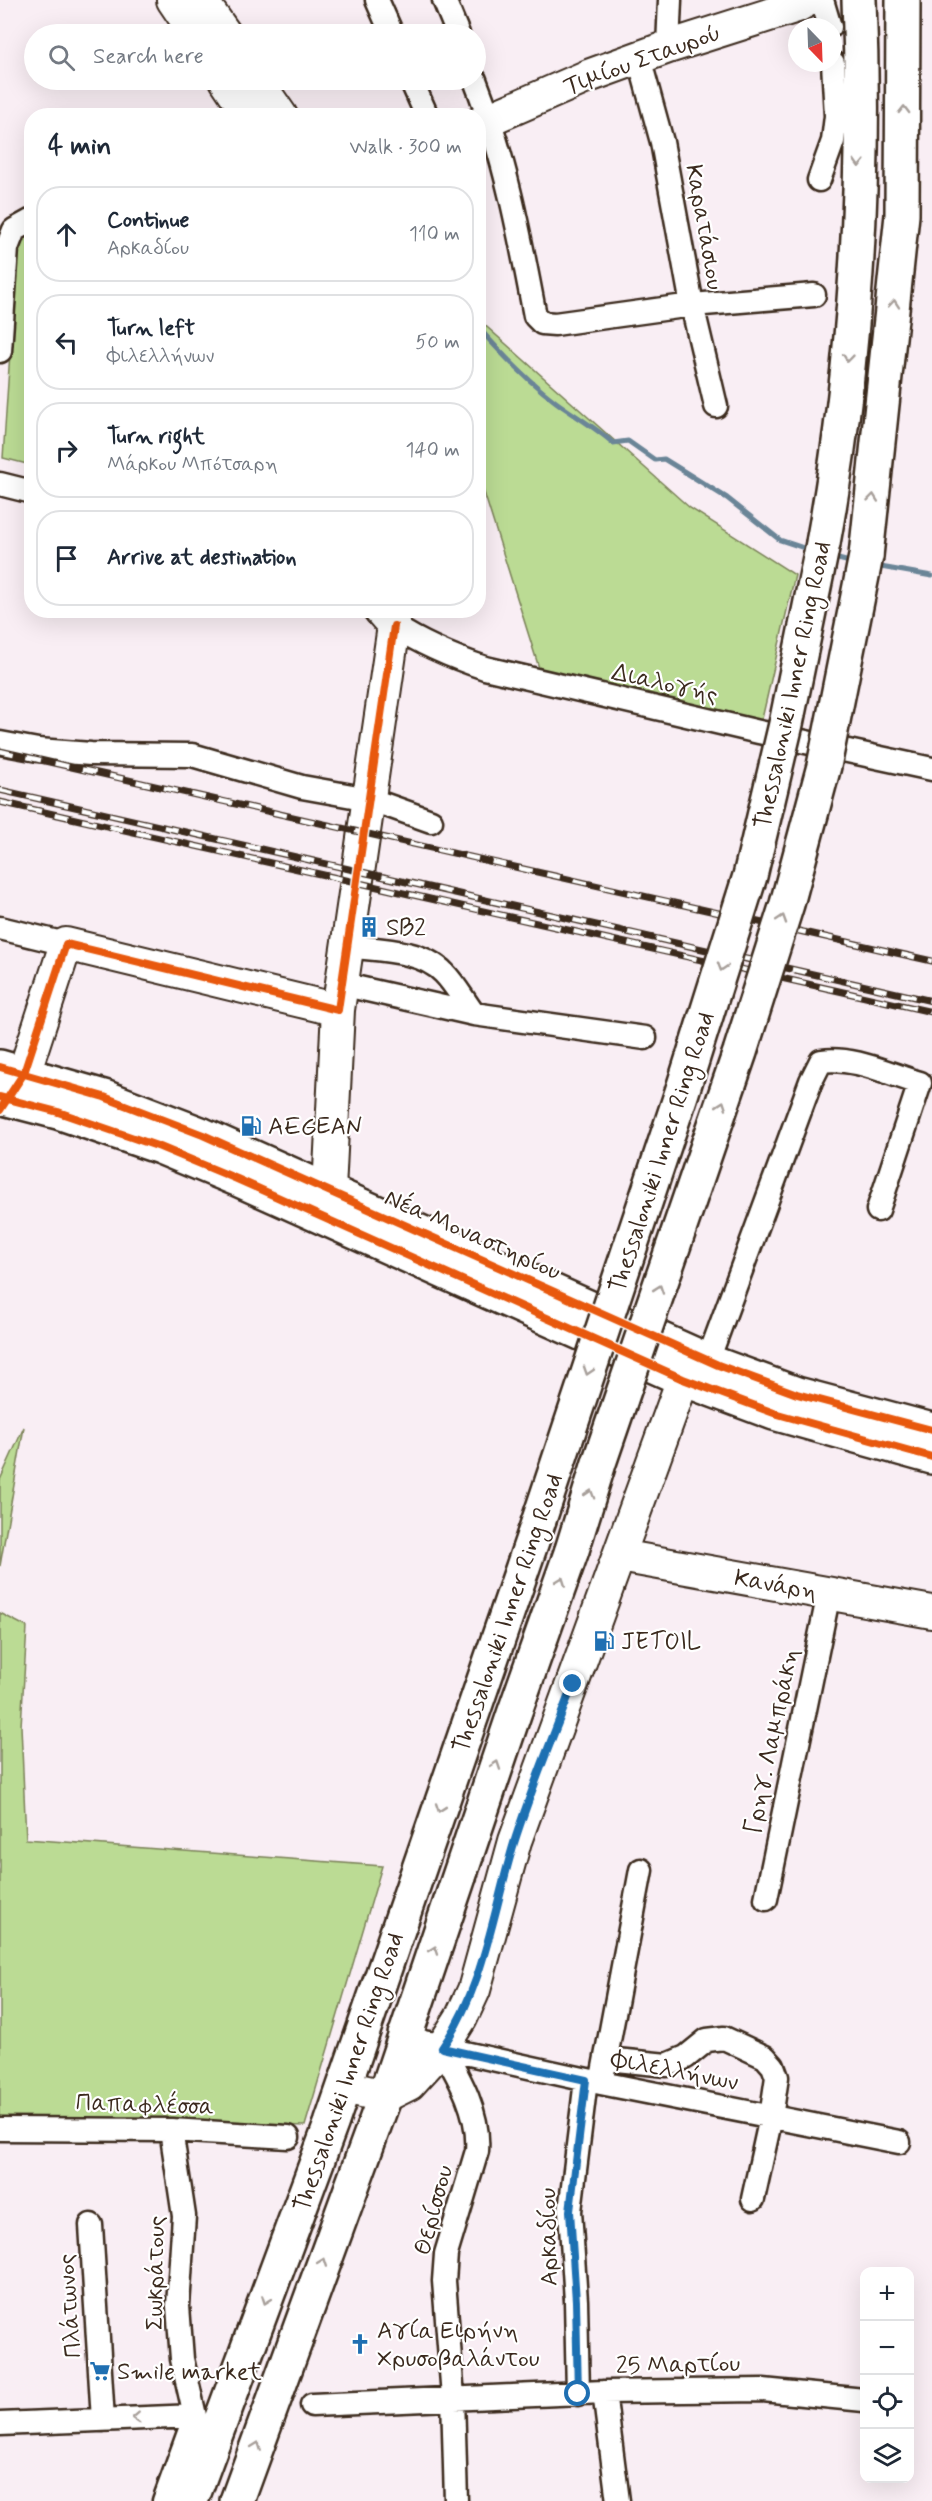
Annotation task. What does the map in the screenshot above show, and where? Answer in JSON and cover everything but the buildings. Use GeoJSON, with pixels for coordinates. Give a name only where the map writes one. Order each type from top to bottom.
{"type":"FeatureCollection","features":[{"type":"Feature","properties":{"kind":"main road","name":"Thessaloniki Inner Ring Road"},"geometry":{"type":"LineString","coordinates":[[191,2501],[344,2087],[534,1535],[682,1092],[750,876],[786,724],[834,484],[856,272],[862,63],[859,0]]}},
{"type":"Feature","properties":{"kind":"main road","name":"Thessaloniki Inner Ring Road"},"geometry":{"type":"LineString","coordinates":[[237,2501],[385,2096],[572,1550],[599,1463],[740,1052],[787,903],[824,766],[866,556],[902,215],[903,0]]}},
{"type":"Feature","properties":{"kind":"main road","name":"Νέα Μοναστηρίου"},"geometry":{"type":"LineString","coordinates":[[6,1089],[155,1115],[329,1190],[696,1370],[774,1413],[932,1457]]}},
{"type":"Feature","properties":{"kind":"main road","name":"Νέα Μοναστηρίου"},"geometry":{"type":"LineString","coordinates":[[6,1089],[66,1115],[149,1143],[696,1370],[932,1430]]}},
{"type":"Feature","properties":{"kind":"main road"},"geometry":{"type":"LineString","coordinates":[[405,2035],[412,2044],[420,2048],[442,2048]]}},
{"type":"Feature","properties":{"kind":"street"},"geometry":{"type":"LineString","coordinates":[[173,0],[189,24]]}},
{"type":"Feature","properties":{"kind":"street"},"geometry":{"type":"LineString","coordinates":[[201,0],[218,24]]}},
{"type":"Feature","properties":{"kind":"street"},"geometry":{"type":"LineString","coordinates":[[377,0],[388,24]]}},
{"type":"Feature","properties":{"kind":"street"},"geometry":{"type":"LineString","coordinates":[[444,0],[454,24]]}},
{"type":"Feature","properties":{"kind":"street"},"geometry":{"type":"LineString","coordinates":[[668,47],[670,0]]}},
{"type":"Feature","properties":{"kind":"street","name":"Τιμίου Σταυρού"},"geometry":{"type":"LineString","coordinates":[[486,121],[591,75],[668,47],[797,6],[808,0]]}},
{"type":"Feature","properties":{"kind":"street"},"geometry":{"type":"LineString","coordinates":[[822,0],[827,18]]}},
{"type":"Feature","properties":{"kind":"street","name":"Καρατάσιου"},"geometry":{"type":"LineString","coordinates":[[639,58],[662,142],[692,305],[716,406]]}},
{"type":"Feature","properties":{"kind":"street"},"geometry":{"type":"LineString","coordinates":[[819,180],[834,141],[836,116],[834,72]]}},
{"type":"Feature","properties":{"kind":"street"},"geometry":{"type":"LineString","coordinates":[[233,90],[245,108]]}},
{"type":"Feature","properties":{"kind":"street"},"geometry":{"type":"LineString","coordinates":[[263,90],[275,108]]}},
{"type":"Feature","properties":{"kind":"street"},"geometry":{"type":"LineString","coordinates":[[415,90],[423,108]]}},
{"type":"Feature","properties":{"kind":"street"},"geometry":{"type":"LineString","coordinates":[[477,90],[482,108]]}},
{"type":"Feature","properties":{"kind":"street"},"geometry":{"type":"LineString","coordinates":[[486,124],[513,202],[536,316],[542,323],[555,324],[692,305],[814,296]]}},
{"type":"Feature","properties":{"kind":"street"},"geometry":{"type":"LineString","coordinates":[[0,351],[7,248],[14,230],[24,224]]}},
{"type":"Feature","properties":{"kind":"street"},"geometry":{"type":"LineString","coordinates":[[0,484],[24,490]]}},
{"type":"Feature","properties":{"kind":"street"},"geometry":{"type":"LineString","coordinates":[[329,1190],[339,997],[369,799],[387,618]]}},
{"type":"Feature","properties":{"kind":"street","name":"Διαλογής"},"geometry":{"type":"LineString","coordinates":[[387,618],[422,644],[448,656],[485,668],[804,742],[932,769]]}},
{"type":"Feature","properties":{"kind":"street"},"geometry":{"type":"LineString","coordinates":[[0,743],[38,750],[91,754],[192,755],[302,787],[369,799],[431,821]]}},
{"type":"Feature","properties":{"kind":"street"},"geometry":{"type":"LineString","coordinates":[[0,928],[66,944],[339,997],[645,1038]]}},
{"type":"Feature","properties":{"kind":"street"},"geometry":{"type":"LineString","coordinates":[[6,1089],[66,944]]}},
{"type":"Feature","properties":{"kind":"street"},"geometry":{"type":"LineString","coordinates":[[347,946],[410,955],[428,962],[443,972],[474,1014]]}},
{"type":"Feature","properties":{"kind":"street"},"geometry":{"type":"LineString","coordinates":[[344,2087],[385,2096],[409,2084],[442,2048],[461,2018],[474,1990],[515,1841],[620,1556],[821,1061],[834,1059],[926,1084],[878,1210]]}},
{"type":"Feature","properties":{"kind":"street","name":"Κανάρη"},"geometry":{"type":"LineString","coordinates":[[620,1556],[932,1612]]}},
{"type":"Feature","properties":{"kind":"street","name":"Γρηγ. Λαμπράκη"},"geometry":{"type":"LineString","coordinates":[[766,1899],[829,1593]]}},
{"type":"Feature","properties":{"kind":"street","name":"Αρκαδίου"},"geometry":{"type":"LineString","coordinates":[[578,2394],[576,2301],[570,2211],[594,2082],[606,2059],[641,1870]]}},
{"type":"Feature","properties":{"kind":"street"},"geometry":{"type":"LineString","coordinates":[[606,2059],[667,2065],[686,2057],[706,2040],[724,2037],[765,2056],[773,2066],[777,2077],[771,2117],[753,2199]]}},
{"type":"Feature","properties":{"kind":"street","name":"Φιλελλήνων"},"geometry":{"type":"LineString","coordinates":[[442,2048],[594,2082],[899,2142]]}},
{"type":"Feature","properties":{"kind":"street","name":"Θερίσσου"},"geometry":{"type":"LineString","coordinates":[[442,2048],[462,2083],[478,2140],[477,2151],[446,2254],[444,2281],[453,2397],[456,2501]]}},
{"type":"Feature","properties":{"kind":"street","name":"Παπαφλέσσα"},"geometry":{"type":"LineString","coordinates":[[0,2129],[171,2130],[288,2137]]}},
{"type":"Feature","properties":{"kind":"street","name":"Σωκράτους"},"geometry":{"type":"LineString","coordinates":[[171,2130],[184,2216],[178,2306],[182,2359],[195,2416]]}},
{"type":"Feature","properties":{"kind":"street","name":"Πλάτωνος"},"geometry":{"type":"LineString","coordinates":[[91,2225],[103,2420]]}},
{"type":"Feature","properties":{"kind":"street","name":"25 Μαρτίου"},"geometry":{"type":"LineString","coordinates":[[312,2405],[453,2397],[763,2390],[860,2400]]}},
{"type":"Feature","properties":{"kind":"street"},"geometry":{"type":"LineString","coordinates":[[604,2392],[618,2501]]}},
{"type":"Feature","properties":{"kind":"street"},"geometry":{"type":"LineString","coordinates":[[0,2424],[195,2416],[164,2501]]}},
{"type":"Feature","properties":{"kind":"green space"},"geometry":{"type":"Polygon","coordinates":[[[24,230],[24,463],[3,458],[18,232],[24,230]]]}},
{"type":"Feature","properties":{"kind":"green space"},"geometry":{"type":"Polygon","coordinates":[[[486,326],[690,508],[795,575],[759,732],[545,687],[486,499],[486,326]]]}},
{"type":"Feature","properties":{"kind":"green space"},"geometry":{"type":"Polygon","coordinates":[[[24,1427],[0,1566],[0,1480],[24,1427]]]}},
{"type":"Feature","properties":{"kind":"green space"},"geometry":{"type":"Polygon","coordinates":[[[0,1613],[27,1627],[21,1726],[26,1839],[382,1866],[305,2126],[42,2117],[0,2120],[0,1613]]]}},
{"type":"Feature","properties":{"kind":"waterway"},"geometry":{"type":"LineString","coordinates":[[486,336],[536,386],[613,443],[628,441],[655,460],[664,459],[727,498],[780,540],[810,550]]}},
{"type":"Feature","properties":{"kind":"waterway"},"geometry":{"type":"LineString","coordinates":[[830,557],[854,563]]}},
{"type":"Feature","properties":{"kind":"waterway"},"geometry":{"type":"LineString","coordinates":[[875,566],[932,576]]}},
{"type":"Feature","properties":{"kind":"railway"},"geometry":{"type":"LineString","coordinates":[[0,751],[932,961]]}},
{"type":"Feature","properties":{"kind":"railway"},"geometry":{"type":"LineString","coordinates":[[0,790],[932,1001]]}},
{"type":"Feature","properties":{"kind":"railway"},"geometry":{"type":"LineString","coordinates":[[0,802],[932,1012]]}},
{"type":"Feature","properties":{"kind":"cycle path"},"geometry":{"type":"LineString","coordinates":[[0,1110],[24,1073],[66,944],[338,1010],[394,626]]}},
{"type":"Feature","properties":{"kind":"cycle path"},"geometry":{"type":"LineString","coordinates":[[0,1067],[104,1097],[203,1135],[718,1365],[797,1394],[932,1430]]}},
{"type":"Feature","properties":{"kind":"cycle path"},"geometry":{"type":"LineString","coordinates":[[0,1097],[58,1112],[160,1147],[237,1179],[683,1379],[774,1413],[932,1457]]}},
{"type":"Feature","properties":{"kind":"place","name":"SB2"},"geometry":{"type":"Point","coordinates":[369,927]}},
{"type":"Feature","properties":{"kind":"place","name":"AEGEAN"},"geometry":{"type":"Point","coordinates":[251,1126]}},
{"type":"Feature","properties":{"kind":"place","name":"JETOIL"},"geometry":{"type":"Point","coordinates":[604,1641]}},
{"type":"Feature","properties":{"kind":"place","name":"Αγία Ειρήνη Χρυσοβαλάντου"},"geometry":{"type":"Point","coordinates":[360,2344]}},
{"type":"Feature","properties":{"kind":"place","name":"Smile market"},"geometry":{"type":"Point","coordinates":[100,2371]}},
{"type":"Feature","properties":{"kind":"route"},"geometry":{"type":"LineString","coordinates":[[573,1684],[515,1841],[474,1990],[453,2033],[442,2048],[586,2080],[570,2211],[576,2301],[578,2394]]}}]}
